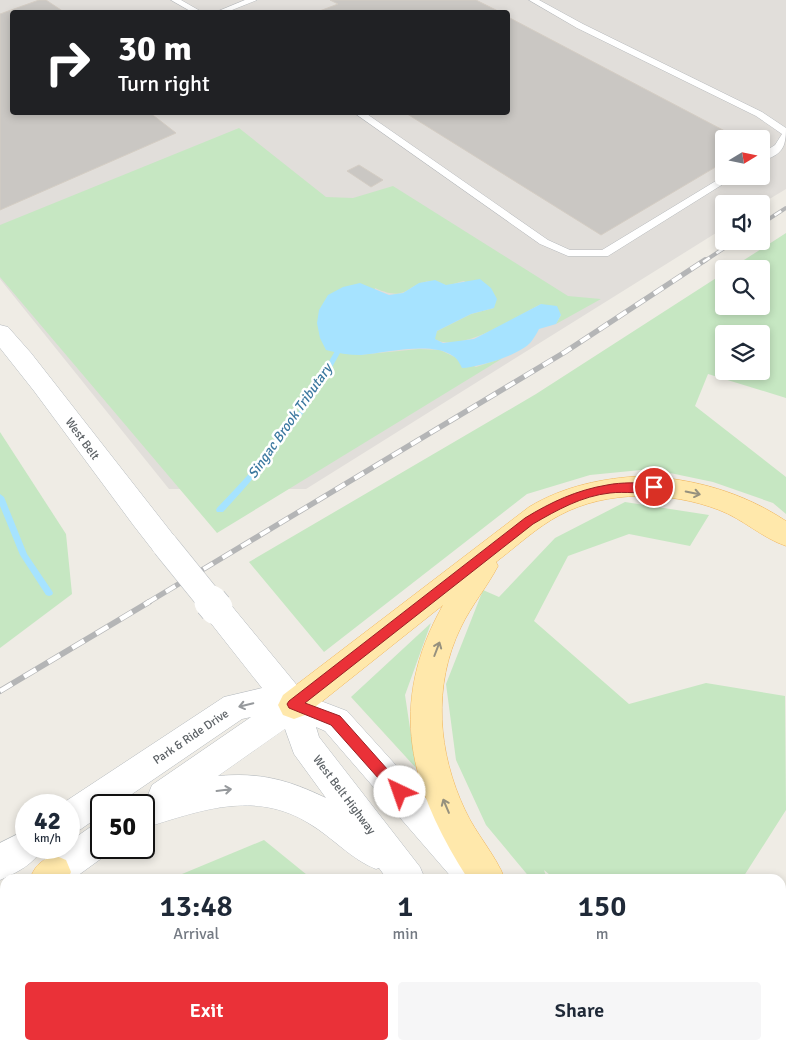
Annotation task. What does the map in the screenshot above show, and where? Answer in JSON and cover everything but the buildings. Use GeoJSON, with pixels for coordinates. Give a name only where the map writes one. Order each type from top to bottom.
{"type":"FeatureCollection","features":[{"type":"Feature","properties":{"kind":"main road","name":"West Belt"},"geometry":{"type":"LineString","coordinates":[[0,333],[32,371],[124,495],[165,545]]}},
{"type":"Feature","properties":{"kind":"main road"},"geometry":{"type":"LineString","coordinates":[[155,803],[294,704],[529,521],[556,505],[581,495],[608,489],[638,486],[668,488],[698,493],[729,503],[762,519],[786,536]]}},
{"type":"Feature","properties":{"kind":"main road"},"geometry":{"type":"LineString","coordinates":[[485,874],[454,824],[436,782],[427,747],[424,715],[427,683],[436,649],[465,593],[504,543],[529,521]]}},
{"type":"Feature","properties":{"kind":"main road","name":"West Belt Highway"},"geometry":{"type":"LineString","coordinates":[[165,545],[294,704],[305,744],[402,874]]}},
{"type":"Feature","properties":{"kind":"main road","name":"Park & Ride Drive"},"geometry":{"type":"LineString","coordinates":[[80,811],[234,708],[264,701],[294,704]]}},
{"type":"Feature","properties":{"kind":"main road"},"geometry":{"type":"LineString","coordinates":[[294,704],[336,720],[472,874]]}},
{"type":"Feature","properties":{"kind":"main road"},"geometry":{"type":"LineString","coordinates":[[155,808],[198,794],[228,789],[255,789],[288,796],[316,810],[344,828],[400,874]]}},
{"type":"Feature","properties":{"kind":"main road"},"geometry":{"type":"LineString","coordinates":[[52,874],[90,847]]}},
{"type":"Feature","properties":{"kind":"main road"},"geometry":{"type":"LineString","coordinates":[[0,863],[15,853]]}},
{"type":"Feature","properties":{"kind":"lane"},"geometry":{"type":"LineString","coordinates":[[176,0],[194,10]]}},
{"type":"Feature","properties":{"kind":"lane"},"geometry":{"type":"LineString","coordinates":[[225,10],[252,0]]}},
{"type":"Feature","properties":{"kind":"lane"},"geometry":{"type":"LineString","coordinates":[[532,0],[580,26],[760,114],[786,133],[778,148],[770,153]]}},
{"type":"Feature","properties":{"kind":"lane"},"geometry":{"type":"LineString","coordinates":[[361,115],[544,242],[568,254],[604,254],[716,185]]}},
{"type":"Feature","properties":{"kind":"shaded area"},"geometry":{"type":"Polygon","coordinates":[[[0,0],[786,0],[786,189],[770,199],[770,195],[715,195],[715,234],[306,489],[169,489],[0,279],[0,0]]]}},
{"type":"Feature","properties":{"kind":"green space"},"geometry":{"type":"Polygon","coordinates":[[[239,128],[326,197],[353,198],[393,186],[568,296],[601,299],[556,324],[561,315],[541,304],[503,325],[473,338],[459,342],[446,342],[434,339],[437,331],[471,314],[494,308],[464,281],[447,285],[435,281],[425,282],[402,293],[395,294],[375,288],[358,355],[419,349],[440,350],[476,367],[503,358],[217,533],[0,277],[0,225],[239,128]]]}},
{"type":"Feature","properties":{"kind":"green space"},"geometry":{"type":"Polygon","coordinates":[[[786,233],[786,398],[728,380],[770,380],[770,325],[715,325],[715,376],[708,374],[695,406],[786,477],[786,514],[773,503],[713,482],[651,469],[590,475],[527,494],[324,652],[249,562],[536,394],[715,279],[715,315],[770,315],[770,260],[744,260],[760,250],[770,250],[770,243],[786,233]]]}},
{"type":"Feature","properties":{"kind":"green space"},"geometry":{"type":"Polygon","coordinates":[[[0,432],[66,534],[72,594],[0,648],[0,432]]]}},
{"type":"Feature","properties":{"kind":"green space"},"geometry":{"type":"Polygon","coordinates":[[[625,502],[709,515],[690,546],[629,534],[568,556],[534,621],[629,704],[706,683],[785,696],[786,810],[745,874],[549,874],[544,870],[545,874],[527,874],[486,825],[456,760],[446,684],[483,590],[499,597],[555,538],[625,502]]]}},
{"type":"Feature","properties":{"kind":"green space"},"geometry":{"type":"Polygon","coordinates":[[[431,623],[405,695],[416,768],[351,697],[431,623]]]}},
{"type":"Feature","properties":{"kind":"green space"},"geometry":{"type":"Polygon","coordinates":[[[264,840],[306,874],[182,874],[264,840]]]}},
{"type":"Feature","properties":{"kind":"water"},"geometry":{"type":"Polygon","coordinates":[[[480,279],[491,288],[497,299],[494,308],[471,314],[437,331],[435,339],[443,343],[474,339],[541,304],[557,306],[561,315],[556,324],[539,329],[526,347],[509,356],[488,363],[462,368],[454,357],[433,349],[408,349],[361,355],[348,354],[326,350],[320,338],[317,323],[319,310],[328,295],[343,287],[360,283],[389,295],[403,293],[419,283],[435,280],[446,285],[480,279]]]}},
{"type":"Feature","properties":{"kind":"waterway","name":"Singac Brook Tributary"},"geometry":{"type":"LineString","coordinates":[[220,510],[269,455],[299,416],[337,353]]}},
{"type":"Feature","properties":{"kind":"waterway","name":"Singac Brook Tributary"},"geometry":{"type":"LineString","coordinates":[[0,497],[24,555],[49,593]]}},
{"type":"Feature","properties":{"kind":"railway"},"geometry":{"type":"LineString","coordinates":[[770,218],[786,208]]}},
{"type":"Feature","properties":{"kind":"railway"},"geometry":{"type":"LineString","coordinates":[[703,262],[721,250]]}},
{"type":"Feature","properties":{"kind":"railway"},"geometry":{"type":"LineString","coordinates":[[147,603],[565,352],[705,260]]}},
{"type":"Feature","properties":{"kind":"railway"},"geometry":{"type":"LineString","coordinates":[[0,691],[149,602]]}},
{"type":"Feature","properties":{"kind":"route"},"geometry":{"type":"LineString","coordinates":[[400,792],[336,720],[294,704],[529,521],[556,505],[581,495],[608,489],[638,486],[654,487]]}}]}
